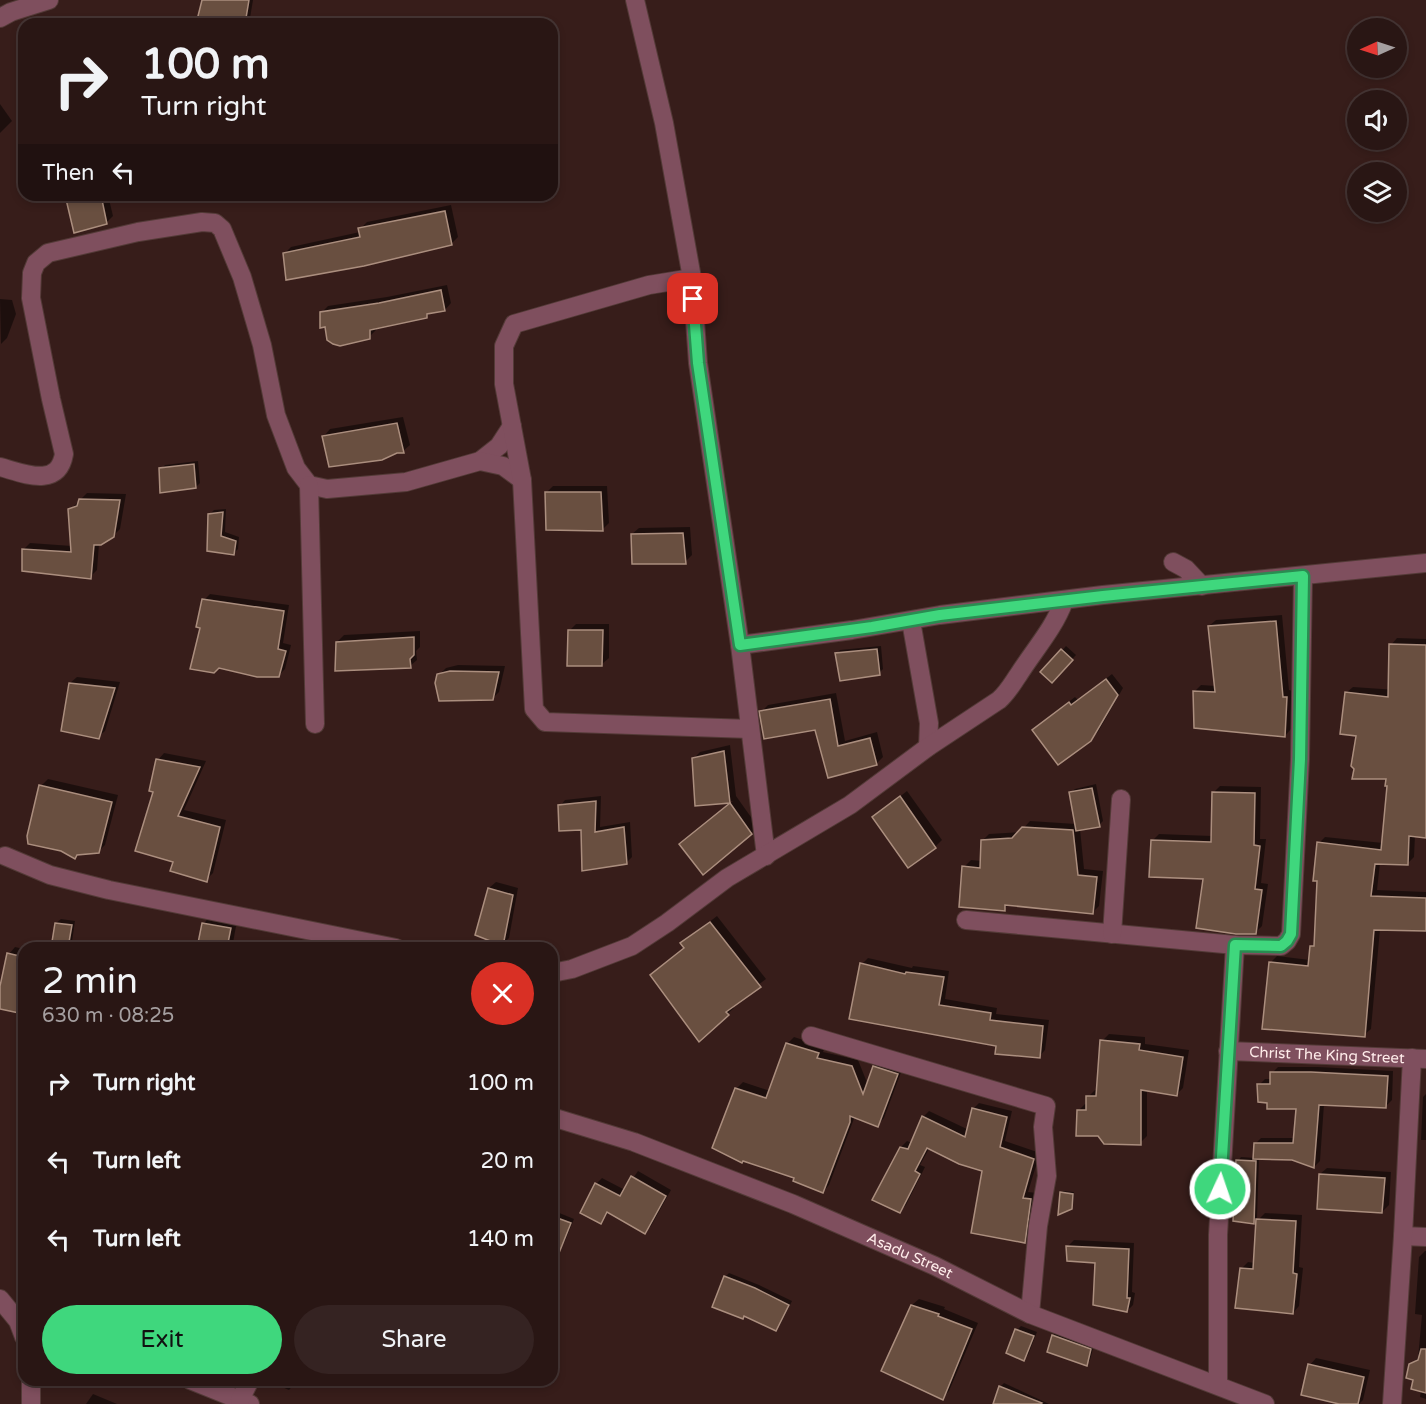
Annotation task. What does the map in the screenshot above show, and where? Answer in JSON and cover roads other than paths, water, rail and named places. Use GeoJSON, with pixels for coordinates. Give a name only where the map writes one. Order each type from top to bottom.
{"type":"FeatureCollection","features":[{"type":"Feature","properties":{"kind":"street"},"geometry":{"type":"LineString","coordinates":[[0,18],[11,12],[49,0]]}},
{"type":"Feature","properties":{"kind":"street"},"geometry":{"type":"LineString","coordinates":[[635,0],[664,123],[692,278],[698,363],[740,645],[766,855]]}},
{"type":"Feature","properties":{"kind":"street"},"geometry":{"type":"LineString","coordinates":[[0,467],[38,477],[48,476],[63,462],[64,454],[31,298],[32,273],[36,263],[48,253],[138,232],[202,222],[215,223],[222,230],[242,277],[262,345],[276,415],[296,468],[309,484],[327,489],[406,482],[480,461],[499,446],[512,426]]}},
{"type":"Feature","properties":{"kind":"street"},"geometry":{"type":"LineString","coordinates":[[692,278],[649,285],[514,324],[504,346],[504,384],[522,480],[531,686],[534,709],[545,722],[750,729]]}},
{"type":"Feature","properties":{"kind":"street"},"geometry":{"type":"LineString","coordinates":[[480,461],[503,466],[522,480]]}},
{"type":"Feature","properties":{"kind":"street"},"geometry":{"type":"LineString","coordinates":[[309,484],[315,724]]}},
{"type":"Feature","properties":{"kind":"street"},"geometry":{"type":"LineString","coordinates":[[1173,562],[1186,569],[1202,585]]}},
{"type":"Feature","properties":{"kind":"street"},"geometry":{"type":"LineString","coordinates":[[740,645],[940,615],[1202,585],[1426,563]]}},
{"type":"Feature","properties":{"kind":"street"},"geometry":{"type":"LineString","coordinates":[[966,920],[1235,945],[1281,946],[1287,941],[1291,934],[1299,769],[1303,576]]}},
{"type":"Feature","properties":{"kind":"street"},"geometry":{"type":"LineString","coordinates":[[558,972],[572,969],[632,946],[668,923],[727,878],[850,805],[1009,691],[1056,621],[1064,601]]}},
{"type":"Feature","properties":{"kind":"street"},"geometry":{"type":"LineString","coordinates":[[911,621],[929,723],[928,747]]}},
{"type":"Feature","properties":{"kind":"street"},"geometry":{"type":"LineString","coordinates":[[1112,934],[1120,799]]}},
{"type":"Feature","properties":{"kind":"street"},"geometry":{"type":"LineString","coordinates":[[5,856],[50,875],[109,890],[366,942]]}},
{"type":"Feature","properties":{"kind":"street"},"geometry":{"type":"LineString","coordinates":[[1218,1385],[1218,1234],[1235,945]]}},
{"type":"Feature","properties":{"kind":"street"},"geometry":{"type":"LineString","coordinates":[[558,982],[572,969]]}},
{"type":"Feature","properties":{"kind":"street"},"geometry":{"type":"LineString","coordinates":[[811,1036],[1046,1106],[1043,1127],[1047,1176],[1038,1226],[1030,1314]]}},
{"type":"Feature","properties":{"kind":"street","name":"Christ The King Street"},"geometry":{"type":"LineString","coordinates":[[1228,1051],[1419,1058]]}},
{"type":"Feature","properties":{"kind":"street"},"geometry":{"type":"LineString","coordinates":[[1392,1404],[1403,1236],[1419,1058]]}},
{"type":"Feature","properties":{"kind":"street","name":"Asadu Street"},"geometry":{"type":"LineString","coordinates":[[558,1119],[634,1142],[794,1204],[935,1266],[1006,1304],[1265,1404]]}},
{"type":"Feature","properties":{"kind":"street"},"geometry":{"type":"LineString","coordinates":[[1403,1236],[1426,1237]]}},
{"type":"Feature","properties":{"kind":"street"},"geometry":{"type":"LineString","coordinates":[[0,1299],[18,1321]]}},
{"type":"Feature","properties":{"kind":"street"},"geometry":{"type":"LineString","coordinates":[[31,1386],[31,1404]]}},
{"type":"Feature","properties":{"kind":"street"},"geometry":{"type":"LineString","coordinates":[[205,1386],[245,1402],[249,1386]]}}]}
